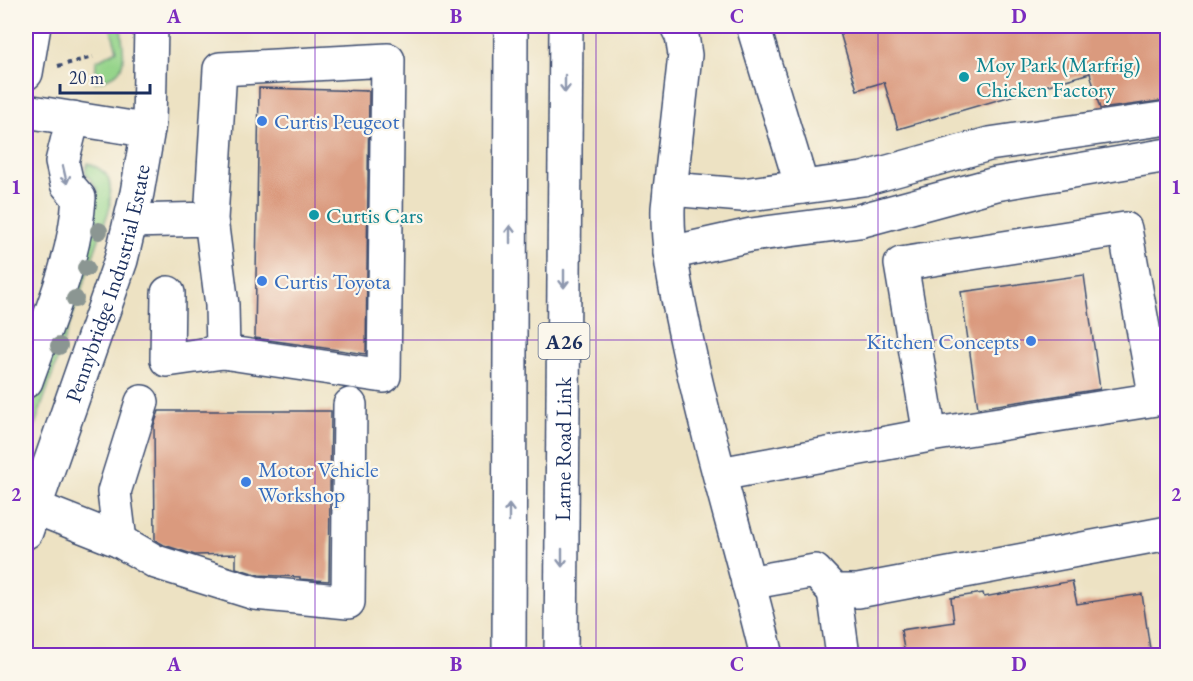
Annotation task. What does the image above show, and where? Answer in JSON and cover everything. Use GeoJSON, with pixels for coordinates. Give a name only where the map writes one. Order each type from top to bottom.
{"type":"FeatureCollection","features":[{"type":"Feature","properties":{"kind":"main road"},"geometry":{"type":"LineString","coordinates":[[26,74],[34,26]]}},
{"type":"Feature","properties":{"kind":"main road","name":"Pennybridge Industrial Estate"},"geometry":{"type":"LineString","coordinates":[[30,520],[121,260],[131,221],[148,129],[151,26]]}},
{"type":"Feature","properties":{"kind":"main road","name":"A26"},"geometry":{"type":"LineString","coordinates":[[509,656],[511,26]]}},
{"type":"Feature","properties":{"kind":"main road","name":"Larne Road Link"},"geometry":{"type":"LineString","coordinates":[[561,656],[566,26]]}},
{"type":"Feature","properties":{"kind":"main road"},"geometry":{"type":"LineString","coordinates":[[677,26],[684,45],[684,66],[670,189],[668,226],[670,253],[701,408],[767,656]]}},
{"type":"Feature","properties":{"kind":"main road"},"geometry":{"type":"LineString","coordinates":[[753,26],[802,187]]}},
{"type":"Feature","properties":{"kind":"main road"},"geometry":{"type":"LineString","coordinates":[[168,293],[167,360],[223,352],[384,376],[388,60],[220,69],[211,219],[222,305],[223,352]]}},
{"type":"Feature","properties":{"kind":"main road"},"geometry":{"type":"LineString","coordinates":[[26,111],[148,129]]}},
{"type":"Feature","properties":{"kind":"main road"},"geometry":{"type":"LineString","coordinates":[[26,381],[71,254],[78,218],[79,198],[67,184],[62,162],[73,118]]}},
{"type":"Feature","properties":{"kind":"main road"},"geometry":{"type":"LineString","coordinates":[[670,189],[742,195],[863,179],[989,144],[1167,118]]}},
{"type":"Feature","properties":{"kind":"main road"},"geometry":{"type":"LineString","coordinates":[[670,253],[751,236],[859,221],[996,184],[1167,155]]}},
{"type":"Feature","properties":{"kind":"main road"},"geometry":{"type":"LineString","coordinates":[[131,221],[211,219]]}},
{"type":"Feature","properties":{"kind":"main road"},"geometry":{"type":"LineString","coordinates":[[720,474],[930,435],[1156,399],[1125,229],[901,264],[930,435]]}},
{"type":"Feature","properties":{"kind":"main road"},"geometry":{"type":"LineString","coordinates":[[120,541],[114,492],[142,402]]}},
{"type":"Feature","properties":{"kind":"main road"},"geometry":{"type":"LineString","coordinates":[[30,520],[120,541],[156,562],[255,593],[348,602],[350,405]]}},
{"type":"Feature","properties":{"kind":"main road"},"geometry":{"type":"LineString","coordinates":[[834,591],[858,591],[1167,534]]}},
{"type":"Feature","properties":{"kind":"main road"},"geometry":{"type":"LineString","coordinates":[[748,583],[815,571],[834,591],[843,656]]}},
{"type":"Feature","properties":{"kind":"green space"},"geometry":{"type":"Polygon","coordinates":[[[110,26],[121,26],[123,63],[115,75],[95,82],[96,61],[117,50],[110,26]]]}},
{"type":"Feature","properties":{"kind":"green space"},"geometry":{"type":"Polygon","coordinates":[[[88,163],[102,171],[109,179],[110,207],[26,451],[26,411],[94,219],[98,190],[85,172],[88,163]]]}},
{"type":"Feature","properties":{"kind":"building","name":"Moy Park (Marfrig) Chicken Factory"},"geometry":{"type":"Polygon","coordinates":[[[838,26],[1167,26],[1167,100],[1100,109],[1090,73],[898,129],[884,82],[857,90],[838,26]]]}},
{"type":"Feature","properties":{"kind":"building","name":"Curtis Cars"},"geometry":{"type":"Polygon","coordinates":[[[259,88],[369,91],[366,354],[255,338],[259,88]]]}},
{"type":"Feature","properties":{"kind":"building","name":"Kitchen Concepts"},"geometry":{"type":"Polygon","coordinates":[[[1084,275],[1100,389],[978,408],[961,292],[1084,275]]]}},
{"type":"Feature","properties":{"kind":"building","name":"Motor Vehicle Workshop"},"geometry":{"type":"Polygon","coordinates":[[[159,411],[331,411],[329,581],[259,575],[236,568],[236,554],[195,555],[155,540],[154,425],[159,411]]]}},
{"type":"Feature","properties":{"kind":"building"},"geometry":{"type":"Polygon","coordinates":[[[1072,581],[1077,604],[1142,594],[1151,656],[905,656],[901,630],[954,622],[951,598],[983,593],[984,597],[1072,581]]]}},
{"type":"Feature","properties":{"kind":"place","name":"Moy Park (Marfrig) Chicken Factory"},"geometry":{"type":"Point","coordinates":[964,77]}},
{"type":"Feature","properties":{"kind":"place","name":"Curtis Peugeot"},"geometry":{"type":"Point","coordinates":[262,121]}},
{"type":"Feature","properties":{"kind":"place","name":"Curtis Cars"},"geometry":{"type":"Point","coordinates":[314,215]}},
{"type":"Feature","properties":{"kind":"place","name":"Curtis Toyota"},"geometry":{"type":"Point","coordinates":[262,281]}},
{"type":"Feature","properties":{"kind":"place","name":"Kitchen Concepts"},"geometry":{"type":"Point","coordinates":[1031,341]}},
{"type":"Feature","properties":{"kind":"place","name":"Motor Vehicle Workshop"},"geometry":{"type":"Point","coordinates":[246,482]}}]}
